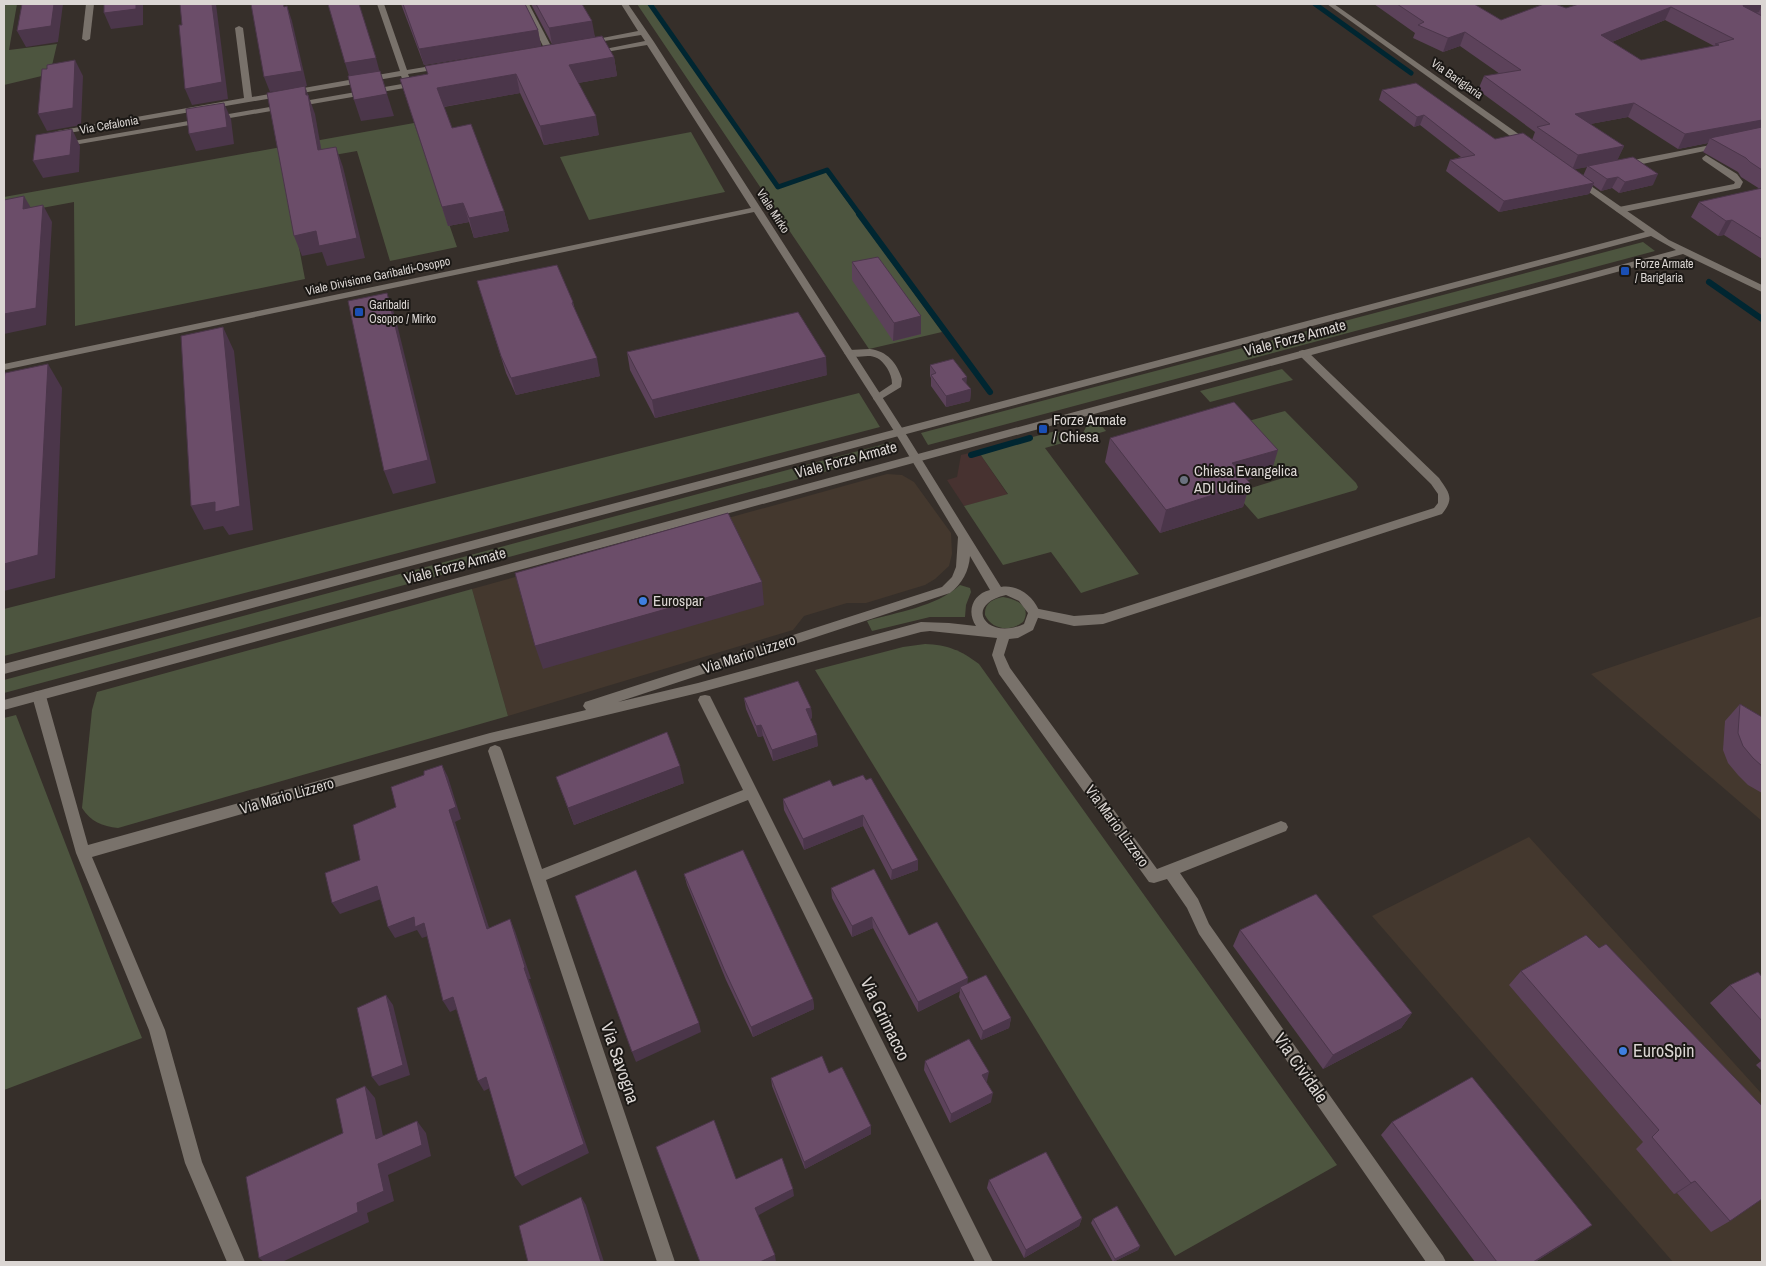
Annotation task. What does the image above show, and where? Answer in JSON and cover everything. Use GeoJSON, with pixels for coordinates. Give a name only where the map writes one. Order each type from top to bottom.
{"type":"FeatureCollection","features":[{"type":"Feature","properties":{"kind":"street"},"geometry":{"type":"LineString","coordinates":[[86,39],[90,4]]}},
{"type":"Feature","properties":{"kind":"street"},"geometry":{"type":"LineString","coordinates":[[380,4],[408,84]]}},
{"type":"Feature","properties":{"kind":"street"},"geometry":{"type":"LineString","coordinates":[[525,4],[548,48]]}},
{"type":"Feature","properties":{"kind":"street","name":"Viale Mirko"},"geometry":{"type":"LineString","coordinates":[[625,4],[899,432]]}},
{"type":"Feature","properties":{"kind":"street","name":"Via Bariglaria"},"geometry":{"type":"LineString","coordinates":[[1330,4],[1532,148]]}},
{"type":"Feature","properties":{"kind":"street"},"geometry":{"type":"LineString","coordinates":[[239,28],[248,100]]}},
{"type":"Feature","properties":{"kind":"street"},"geometry":{"type":"LineString","coordinates":[[576,44],[643,32]]}},
{"type":"Feature","properties":{"kind":"street"},"geometry":{"type":"LineString","coordinates":[[582,54],[650,42]]}},
{"type":"Feature","properties":{"kind":"street"},"geometry":{"type":"LineString","coordinates":[[538,50],[557,47]]}},
{"type":"Feature","properties":{"kind":"street","name":"Via Cefalonia"},"geometry":{"type":"LineString","coordinates":[[50,134],[452,65]]}},
{"type":"Feature","properties":{"kind":"street","name":"Via Cefalonia"},"geometry":{"type":"LineString","coordinates":[[49,147],[427,81]]}},
{"type":"Feature","properties":{"kind":"street"},"geometry":{"type":"LineString","coordinates":[[1609,167],[1734,142]]}},
{"type":"Feature","properties":{"kind":"street"},"geometry":{"type":"LineString","coordinates":[[1619,210],[1738,186],[1740,182],[1734,176],[1706,158]]}},
{"type":"Feature","properties":{"kind":"street"},"geometry":{"type":"LineString","coordinates":[[1580,173],[1571,175],[1651,232],[1683,251],[1762,289]]}},
{"type":"Feature","properties":{"kind":"street","name":"Viale Divisione Garibaldi-Osoppo"},"geometry":{"type":"LineString","coordinates":[[4,367],[757,210]]}},
{"type":"Feature","properties":{"kind":"street","name":"Viale Forze Armate"},"geometry":{"type":"LineString","coordinates":[[4,669],[1651,232]]}},
{"type":"Feature","properties":{"kind":"street","name":"Viale Forze Armate"},"geometry":{"type":"LineString","coordinates":[[4,706],[1683,251]]}},
{"type":"Feature","properties":{"kind":"street"},"geometry":{"type":"LineString","coordinates":[[849,353],[876,353],[887,358],[897,378],[898,385],[878,398]]}},
{"type":"Feature","properties":{"kind":"street"},"geometry":{"type":"LineString","coordinates":[[1000,634],[983,627],[975,613],[981,599],[989,594],[998,592],[1015,593],[1022,596],[1032,607],[1034,613],[1074,621],[1104,619],[1438,512],[1444,504],[1444,494],[1435,481],[1303,353]]}},
{"type":"Feature","properties":{"kind":"street","name":"Viale Forze Armate"},"geometry":{"type":"LineString","coordinates":[[899,432],[916,458]]}},
{"type":"Feature","properties":{"kind":"street","name":"Via Mario Lizzero"},"geometry":{"type":"LineString","coordinates":[[916,458],[998,592]]}},
{"type":"Feature","properties":{"kind":"street","name":"Via Mario Lizzero"},"geometry":{"type":"LineString","coordinates":[[492,745],[946,590],[957,580],[962,569],[965,551],[962,531]]}},
{"type":"Feature","properties":{"kind":"street","name":"Via Mario Lizzero"},"geometry":{"type":"LineString","coordinates":[[83,853],[492,745],[921,627],[934,626],[1014,634],[1029,627],[1034,613]]}},
{"type":"Feature","properties":{"kind":"street","name":"Via Mario Lizzero"},"geometry":{"type":"LineString","coordinates":[[1000,634],[998,655],[1004,670],[1154,876],[1281,827]]}},
{"type":"Feature","properties":{"kind":"street"},"geometry":{"type":"LineString","coordinates":[[38,696],[83,853],[157,1030],[194,1163],[236,1262]]}},
{"type":"Feature","properties":{"kind":"street","name":"Via Grimacco"},"geometry":{"type":"LineString","coordinates":[[705,700],[984,1262]]}},
{"type":"Feature","properties":{"kind":"street","name":"Via Savogna"},"geometry":{"type":"LineString","coordinates":[[492,745],[666,1262]]}},
{"type":"Feature","properties":{"kind":"street"},"geometry":{"type":"LineString","coordinates":[[537,876],[751,793]]}},
{"type":"Feature","properties":{"kind":"street","name":"Via Cividale"},"geometry":{"type":"LineString","coordinates":[[1170,871],[1193,904],[1210,938],[1437,1262]]}},
{"type":"Feature","properties":{"kind":"shaded area"},"geometry":{"type":"Polygon","coordinates":[[[978,451],[1008,495],[964,506],[947,480],[957,477],[961,455],[978,451]]]}},
{"type":"Feature","properties":{"kind":"shaded area"},"geometry":{"type":"Polygon","coordinates":[[[887,474],[902,475],[914,482],[951,533],[952,554],[949,566],[935,579],[925,585],[866,603],[847,603],[804,616],[793,630],[508,716],[472,589],[887,474]]]}},
{"type":"Feature","properties":{"kind":"shaded area"},"geometry":{"type":"Polygon","coordinates":[[[1762,616],[1762,821],[1591,674],[1762,616]]]}},
{"type":"Feature","properties":{"kind":"shaded area"},"geometry":{"type":"Polygon","coordinates":[[[1529,837],[1762,1094],[1762,1262],[1673,1262],[1372,916],[1529,837]]]}},
{"type":"Feature","properties":{"kind":"green space"},"geometry":{"type":"Polygon","coordinates":[[[4,4],[17,4],[9,50],[57,44],[50,74],[4,85],[4,4]]]}},
{"type":"Feature","properties":{"kind":"green space"},"geometry":{"type":"Polygon","coordinates":[[[637,4],[653,4],[777,188],[826,172],[942,332],[869,349],[637,4]]]}},
{"type":"Feature","properties":{"kind":"green space"},"geometry":{"type":"Polygon","coordinates":[[[414,123],[457,247],[390,261],[357,151],[283,164],[305,279],[75,326],[74,202],[4,215],[4,197],[414,123]]]}},
{"type":"Feature","properties":{"kind":"green space"},"geometry":{"type":"Polygon","coordinates":[[[691,132],[725,192],[589,220],[560,157],[691,132]]]}},
{"type":"Feature","properties":{"kind":"green space"},"geometry":{"type":"Polygon","coordinates":[[[1643,242],[1655,251],[928,445],[921,433],[1643,242]]]}},
{"type":"Feature","properties":{"kind":"green space"},"geometry":{"type":"Polygon","coordinates":[[[1282,369],[1293,380],[1210,402],[1200,391],[1282,369]]]}},
{"type":"Feature","properties":{"kind":"green space"},"geometry":{"type":"Polygon","coordinates":[[[859,393],[880,427],[4,656],[4,609],[859,393]]]}},
{"type":"Feature","properties":{"kind":"green space"},"geometry":{"type":"Polygon","coordinates":[[[1285,411],[1358,487],[1356,490],[1258,519],[1235,493],[1283,478],[1234,425],[1285,411]]]}},
{"type":"Feature","properties":{"kind":"green space"},"geometry":{"type":"Polygon","coordinates":[[[1096,419],[1106,431],[1086,437],[1083,433],[1089,421],[1096,419]]]}},
{"type":"Feature","properties":{"kind":"green space"},"geometry":{"type":"Polygon","coordinates":[[[1056,431],[1074,435],[1077,439],[1045,448],[1139,574],[1081,593],[1051,552],[1003,565],[964,506],[1008,494],[978,451],[1056,431]]]}},
{"type":"Feature","properties":{"kind":"green space"},"geometry":{"type":"Polygon","coordinates":[[[892,442],[898,452],[4,693],[4,680],[892,442]]]}},
{"type":"Feature","properties":{"kind":"green space"},"geometry":{"type":"Polygon","coordinates":[[[960,585],[970,588],[971,592],[966,605],[965,617],[930,617],[872,631],[867,621],[928,604],[940,599],[960,585]]]}},
{"type":"Feature","properties":{"kind":"green space"},"geometry":{"type":"Polygon","coordinates":[[[472,589],[508,716],[118,828],[97,822],[89,817],[82,808],[92,710],[97,692],[472,589]]]}},
{"type":"Feature","properties":{"kind":"green space"},"geometry":{"type":"Polygon","coordinates":[[[1003,597],[1022,605],[1026,612],[1023,622],[1013,627],[1002,628],[988,620],[985,615],[986,607],[993,600],[1003,597]]]}},
{"type":"Feature","properties":{"kind":"green space"},"geometry":{"type":"Polygon","coordinates":[[[925,644],[954,649],[979,664],[1337,1165],[1175,1256],[815,670],[903,647],[925,644]]]}},
{"type":"Feature","properties":{"kind":"green space"},"geometry":{"type":"Polygon","coordinates":[[[16,715],[142,1038],[4,1090],[4,718],[16,715]]]}},
{"type":"Feature","properties":{"kind":"building"},"geometry":{"type":"Polygon","coordinates":[[[22,4],[54,4],[51,26],[17,31],[22,4]]]}},
{"type":"Feature","properties":{"kind":"building"},"geometry":{"type":"Polygon","coordinates":[[[104,4],[136,4],[136,9],[104,13],[104,4]]]}},
{"type":"Feature","properties":{"kind":"building"},"geometry":{"type":"Polygon","coordinates":[[[180,4],[212,4],[222,82],[185,89],[179,25],[182,25],[180,4]]]}},
{"type":"Feature","properties":{"kind":"building"},"geometry":{"type":"Polygon","coordinates":[[[251,4],[283,4],[284,7],[287,6],[302,71],[264,77],[251,4]]]}},
{"type":"Feature","properties":{"kind":"building"},"geometry":{"type":"Polygon","coordinates":[[[328,4],[359,4],[376,58],[345,63],[328,4]]]}},
{"type":"Feature","properties":{"kind":"building"},"geometry":{"type":"Polygon","coordinates":[[[403,4],[525,4],[538,30],[419,49],[403,4]]]}},
{"type":"Feature","properties":{"kind":"building"},"geometry":{"type":"Polygon","coordinates":[[[536,4],[582,4],[592,21],[549,28],[536,4]]]}},
{"type":"Feature","properties":{"kind":"building"},"geometry":{"type":"Polygon","coordinates":[[[1397,4],[1474,4],[1501,20],[1544,4],[1555,4],[1566,8],[1579,4],[1744,4],[1743,6],[1762,16],[1762,120],[1685,134],[1634,103],[1575,114],[1624,146],[1578,155],[1537,127],[1550,124],[1484,76],[1521,70],[1465,32],[1448,38],[1418,25],[1424,22],[1397,4]],[[1671,7],[1601,35],[1641,60],[1719,45],[1715,44],[1734,39],[1671,7]]]}},
{"type":"Feature","properties":{"kind":"building"},"geometry":{"type":"Polygon","coordinates":[[[602,36],[614,57],[569,65],[596,116],[540,126],[516,74],[437,88],[452,128],[471,124],[504,211],[469,218],[463,203],[442,207],[400,79],[428,74],[425,66],[602,36]]]}},
{"type":"Feature","properties":{"kind":"building"},"geometry":{"type":"Polygon","coordinates":[[[75,60],[73,108],[38,114],[42,69],[47,69],[47,65],[75,60]]]}},
{"type":"Feature","properties":{"kind":"building"},"geometry":{"type":"Polygon","coordinates":[[[380,71],[387,94],[354,100],[348,76],[380,71]]]}},
{"type":"Feature","properties":{"kind":"building"},"geometry":{"type":"Polygon","coordinates":[[[1416,83],[1495,139],[1523,133],[1594,183],[1504,201],[1450,160],[1475,155],[1424,115],[1417,117],[1382,90],[1416,83]]]}},
{"type":"Feature","properties":{"kind":"building"},"geometry":{"type":"Polygon","coordinates":[[[305,86],[318,150],[336,147],[357,238],[319,246],[316,231],[294,236],[267,93],[305,86]]]}},
{"type":"Feature","properties":{"kind":"building"},"geometry":{"type":"Polygon","coordinates":[[[224,103],[227,127],[189,134],[186,109],[224,103]]]}},
{"type":"Feature","properties":{"kind":"building"},"geometry":{"type":"Polygon","coordinates":[[[1762,127],[1762,170],[1746,158],[1710,138],[1762,127]]]}},
{"type":"Feature","properties":{"kind":"building"},"geometry":{"type":"Polygon","coordinates":[[[72,129],[70,155],[33,161],[36,135],[72,129]]]}},
{"type":"Feature","properties":{"kind":"building"},"geometry":{"type":"Polygon","coordinates":[[[1633,157],[1658,174],[1625,182],[1618,177],[1607,179],[1588,166],[1633,157]]]}},
{"type":"Feature","properties":{"kind":"building"},"geometry":{"type":"Polygon","coordinates":[[[1762,188],[1762,239],[1732,220],[1726,221],[1699,202],[1762,188]]]}},
{"type":"Feature","properties":{"kind":"building"},"geometry":{"type":"Polygon","coordinates":[[[24,196],[23,209],[43,205],[36,308],[4,314],[4,200],[24,196]]]}},
{"type":"Feature","properties":{"kind":"building"},"geometry":{"type":"Polygon","coordinates":[[[878,257],[921,316],[894,323],[852,262],[878,257]]]}},
{"type":"Feature","properties":{"kind":"building"},"geometry":{"type":"Polygon","coordinates":[[[557,265],[597,358],[511,378],[501,356],[477,281],[557,265]]]}},
{"type":"Feature","properties":{"kind":"building"},"geometry":{"type":"Polygon","coordinates":[[[387,293],[428,460],[384,471],[348,301],[387,293]]]}},
{"type":"Feature","properties":{"kind":"building"},"geometry":{"type":"Polygon","coordinates":[[[798,312],[826,357],[652,400],[627,352],[798,312]]]}},
{"type":"Feature","properties":{"kind":"building"},"geometry":{"type":"Polygon","coordinates":[[[223,327],[240,506],[215,512],[215,502],[191,506],[181,336],[223,327]]]}},
{"type":"Feature","properties":{"kind":"building"},"geometry":{"type":"Polygon","coordinates":[[[953,359],[967,377],[962,379],[971,389],[946,396],[931,375],[936,373],[930,365],[953,359]]]}},
{"type":"Feature","properties":{"kind":"building"},"geometry":{"type":"Polygon","coordinates":[[[48,364],[38,555],[4,564],[5,373],[48,364]]]}},
{"type":"Feature","properties":{"kind":"building","name":"Chiesa Evangelica ADI Udine"},"geometry":{"type":"Polygon","coordinates":[[[1234,402],[1278,450],[1232,463],[1250,483],[1166,510],[1110,438],[1234,402]]]}},
{"type":"Feature","properties":{"kind":"building","name":"Eurospar"},"geometry":{"type":"Polygon","coordinates":[[[728,513],[762,582],[535,646],[515,573],[728,513]]]}},
{"type":"Feature","properties":{"kind":"building"},"geometry":{"type":"Polygon","coordinates":[[[798,681],[811,708],[806,709],[817,735],[772,750],[761,725],[756,726],[744,698],[798,681]]]}},
{"type":"Feature","properties":{"kind":"building"},"geometry":{"type":"Polygon","coordinates":[[[1740,704],[1762,717],[1762,766],[1743,746],[1738,733],[1740,704]]]}},
{"type":"Feature","properties":{"kind":"building"},"geometry":{"type":"Polygon","coordinates":[[[667,732],[680,766],[568,808],[556,777],[667,732]]]}},
{"type":"Feature","properties":{"kind":"building"},"geometry":{"type":"Polygon","coordinates":[[[442,765],[456,807],[449,810],[487,929],[510,919],[524,968],[584,1144],[515,1177],[486,1077],[478,1081],[453,997],[443,1001],[424,923],[415,927],[414,917],[388,927],[377,886],[332,903],[325,873],[360,860],[353,825],[396,807],[391,787],[424,775],[424,771],[442,765]]]}},
{"type":"Feature","properties":{"kind":"building"},"geometry":{"type":"Polygon","coordinates":[[[863,775],[866,780],[871,778],[918,860],[892,870],[863,815],[803,839],[783,799],[830,780],[833,786],[863,775]]]}},
{"type":"Feature","properties":{"kind":"building"},"geometry":{"type":"Polygon","coordinates":[[[743,850],[813,999],[751,1027],[684,874],[743,850]]]}},
{"type":"Feature","properties":{"kind":"building"},"geometry":{"type":"Polygon","coordinates":[[[874,869],[909,935],[937,922],[968,978],[918,1002],[872,917],[852,926],[831,888],[874,869]]]}},
{"type":"Feature","properties":{"kind":"building"},"geometry":{"type":"Polygon","coordinates":[[[636,870],[699,1023],[632,1052],[575,896],[636,870]]]}},
{"type":"Feature","properties":{"kind":"building"},"geometry":{"type":"Polygon","coordinates":[[[1316,894],[1412,1013],[1333,1055],[1240,930],[1316,894]]]}},
{"type":"Feature","properties":{"kind":"building","name":"EuroSpin"},"geometry":{"type":"Polygon","coordinates":[[[1586,935],[1599,948],[1606,944],[1762,1106],[1762,1199],[1730,1221],[1695,1181],[1691,1183],[1652,1137],[1659,1130],[1521,971],[1586,935]]]}},
{"type":"Feature","properties":{"kind":"building"},"geometry":{"type":"Polygon","coordinates":[[[1758,972],[1762,977],[1762,1021],[1730,985],[1758,972]]]}},
{"type":"Feature","properties":{"kind":"building"},"geometry":{"type":"Polygon","coordinates":[[[986,975],[1011,1018],[983,1031],[960,987],[986,975]]]}},
{"type":"Feature","properties":{"kind":"building"},"geometry":{"type":"Polygon","coordinates":[[[386,995],[403,1065],[372,1077],[357,1008],[386,995]]]}},
{"type":"Feature","properties":{"kind":"building"},"geometry":{"type":"Polygon","coordinates":[[[969,1039],[989,1072],[982,1075],[993,1093],[951,1114],[925,1061],[969,1039]]]}},
{"type":"Feature","properties":{"kind":"building"},"geometry":{"type":"Polygon","coordinates":[[[822,1056],[829,1073],[842,1067],[871,1126],[804,1162],[771,1078],[822,1056]]]}},
{"type":"Feature","properties":{"kind":"building"},"geometry":{"type":"Polygon","coordinates":[[[1472,1077],[1592,1225],[1533,1262],[1497,1262],[1392,1122],[1472,1077]]]}},
{"type":"Feature","properties":{"kind":"building"},"geometry":{"type":"Polygon","coordinates":[[[365,1086],[376,1139],[417,1121],[422,1145],[378,1164],[384,1191],[357,1203],[358,1212],[259,1258],[246,1177],[343,1133],[336,1099],[365,1086]]]}},
{"type":"Feature","properties":{"kind":"building"},"geometry":{"type":"Polygon","coordinates":[[[714,1120],[736,1179],[782,1158],[793,1189],[755,1208],[775,1255],[760,1262],[700,1262],[656,1147],[714,1120]]]}},
{"type":"Feature","properties":{"kind":"building"},"geometry":{"type":"Polygon","coordinates":[[[1046,1152],[1082,1218],[1026,1250],[989,1180],[1046,1152]]]}},
{"type":"Feature","properties":{"kind":"building"},"geometry":{"type":"Polygon","coordinates":[[[581,1197],[601,1262],[528,1262],[519,1226],[581,1197]]]}},
{"type":"Feature","properties":{"kind":"building"},"geometry":{"type":"Polygon","coordinates":[[[1117,1206],[1140,1246],[1115,1259],[1093,1219],[1117,1206]]]}},
{"type":"Feature","properties":{"kind":"waterway"},"geometry":{"type":"LineString","coordinates":[[650,4],[778,187],[827,170],[860,215]]}},
{"type":"Feature","properties":{"kind":"waterway"},"geometry":{"type":"LineString","coordinates":[[1315,4],[1411,73]]}},
{"type":"Feature","properties":{"kind":"waterway"},"geometry":{"type":"LineString","coordinates":[[859,214],[990,392]]}},
{"type":"Feature","properties":{"kind":"waterway"},"geometry":{"type":"LineString","coordinates":[[1709,282],[1762,319]]}},
{"type":"Feature","properties":{"kind":"waterway"},"geometry":{"type":"LineString","coordinates":[[971,455],[1030,438]]}},
{"type":"Feature","properties":{"kind":"place","name":"Forze Armate / Bariglaria"},"geometry":{"type":"Point","coordinates":[1625,271]}},
{"type":"Feature","properties":{"kind":"place","name":"Garibaldi Osoppo / Mirko"},"geometry":{"type":"Point","coordinates":[359,312]}},
{"type":"Feature","properties":{"kind":"place","name":"Forze Armate / Chiesa"},"geometry":{"type":"Point","coordinates":[1043,429]}},
{"type":"Feature","properties":{"kind":"place","name":"Chiesa Evangelica ADI Udine"},"geometry":{"type":"Point","coordinates":[1184,480]}},
{"type":"Feature","properties":{"kind":"place","name":"Eurospar"},"geometry":{"type":"Point","coordinates":[643,601]}},
{"type":"Feature","properties":{"kind":"place","name":"EuroSpin"},"geometry":{"type":"Point","coordinates":[1623,1051]}}]}
